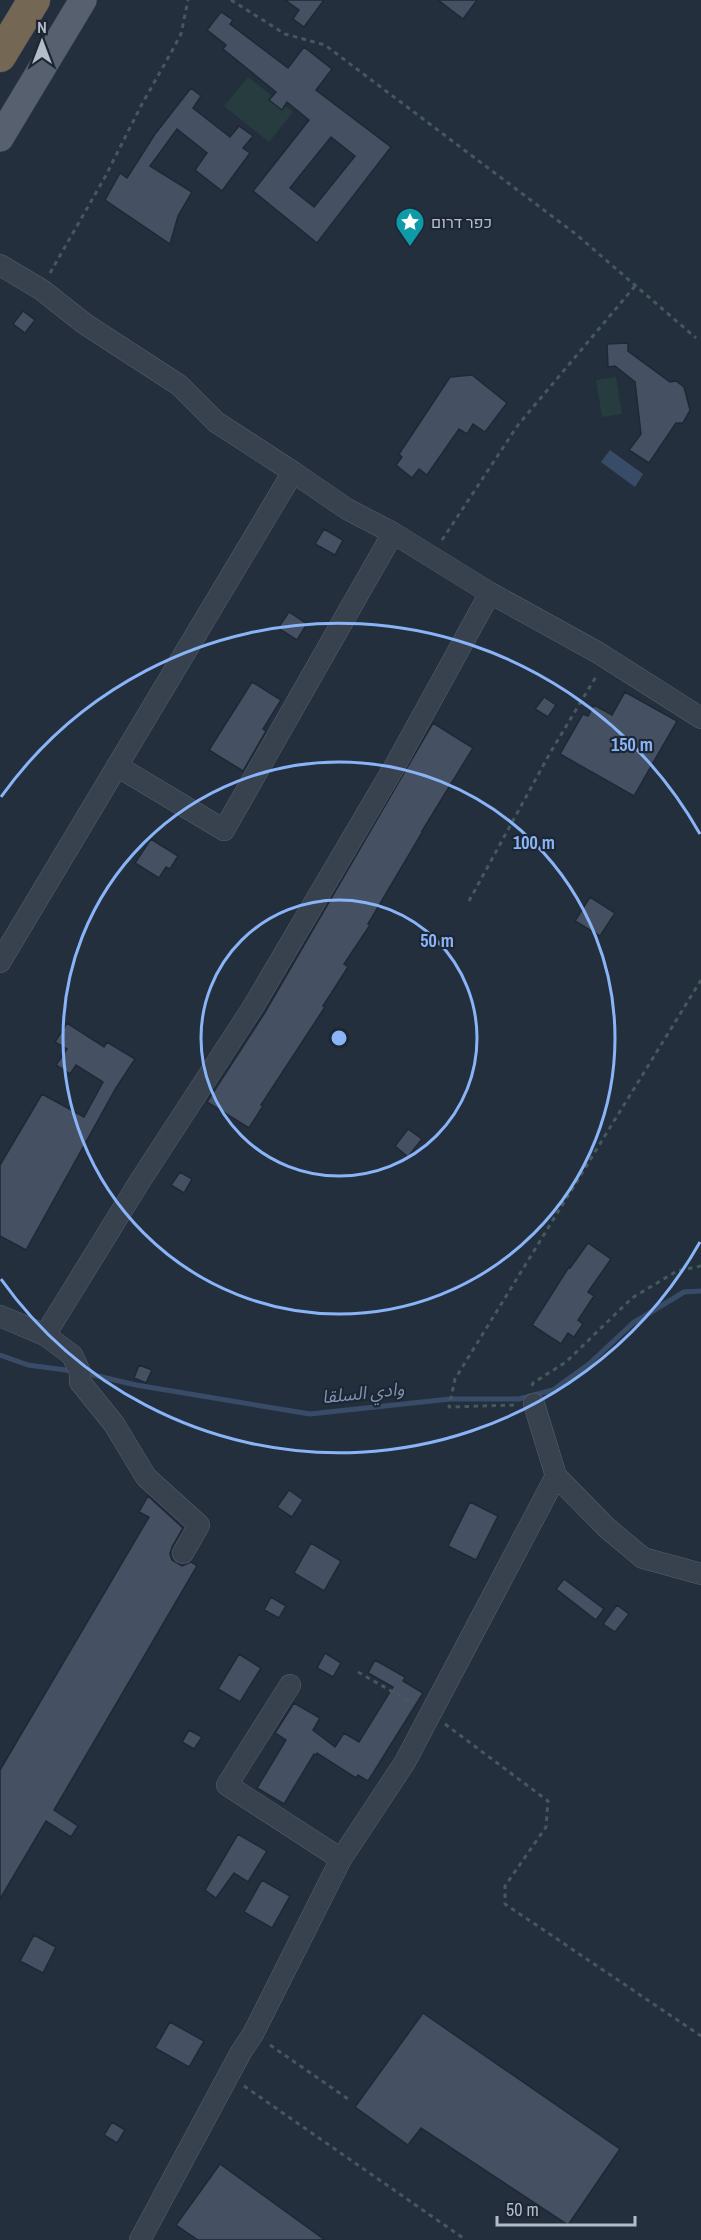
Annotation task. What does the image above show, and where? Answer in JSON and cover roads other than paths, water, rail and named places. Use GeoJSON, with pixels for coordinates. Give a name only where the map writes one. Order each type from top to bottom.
{"type":"FeatureCollection","features":[{"type":"Feature","properties":{"kind":"highway"},"geometry":{"type":"LineString","coordinates":[[0,56],[34,0]]}},
{"type":"Feature","properties":{"kind":"main road"},"geometry":{"type":"LineString","coordinates":[[0,138],[83,0]]}},
{"type":"Feature","properties":{"kind":"street"},"geometry":{"type":"LineString","coordinates":[[0,265],[40,289],[85,324],[179,385],[216,422],[347,509],[393,533],[490,593],[607,658],[701,718]]}},
{"type":"Feature","properties":{"kind":"street"},"geometry":{"type":"LineString","coordinates":[[0,962],[293,472]]}},
{"type":"Feature","properties":{"kind":"street"},"geometry":{"type":"LineString","coordinates":[[117,766],[224,830],[393,533]]}},
{"type":"Feature","properties":{"kind":"street"},"geometry":{"type":"LineString","coordinates":[[45,1335],[265,987],[396,764],[490,593]]}},
{"type":"Feature","properties":{"kind":"street"},"geometry":{"type":"LineString","coordinates":[[0,1316],[45,1335],[72,1355],[80,1372],[80,1382],[114,1424],[146,1477],[199,1525],[183,1553]]}},
{"type":"Feature","properties":{"kind":"street"},"geometry":{"type":"LineString","coordinates":[[534,1404],[556,1476],[607,1528],[643,1558],[701,1574]]}},
{"type":"Feature","properties":{"kind":"street"},"geometry":{"type":"LineString","coordinates":[[140,2240],[241,2052],[253,2034],[341,1859],[405,1762],[556,1476]]}},
{"type":"Feature","properties":{"kind":"street"},"geometry":{"type":"LineString","coordinates":[[290,1685],[227,1785],[341,1859]]}},
{"type":"Feature","properties":{"kind":"water"},"geometry":{"type":"Polygon","coordinates":[[[610,450],[643,474],[635,487],[601,462],[610,450]]]}},
{"type":"Feature","properties":{"kind":"waterway","name":"وادي السلقا"},"geometry":{"type":"LineString","coordinates":[[85,1373],[136,1385],[310,1414],[450,1399],[519,1399],[553,1390],[589,1364],[633,1323],[684,1292],[701,1291]]}},
{"type":"Feature","properties":{"kind":"waterway","name":"وادي السلقا"},"geometry":{"type":"LineString","coordinates":[[0,1355],[28,1365],[73,1371]]}},
{"type":"Feature","properties":{"kind":"place","name":"כפר דרום"},"geometry":{"type":"Point","coordinates":[410,248]}}]}
